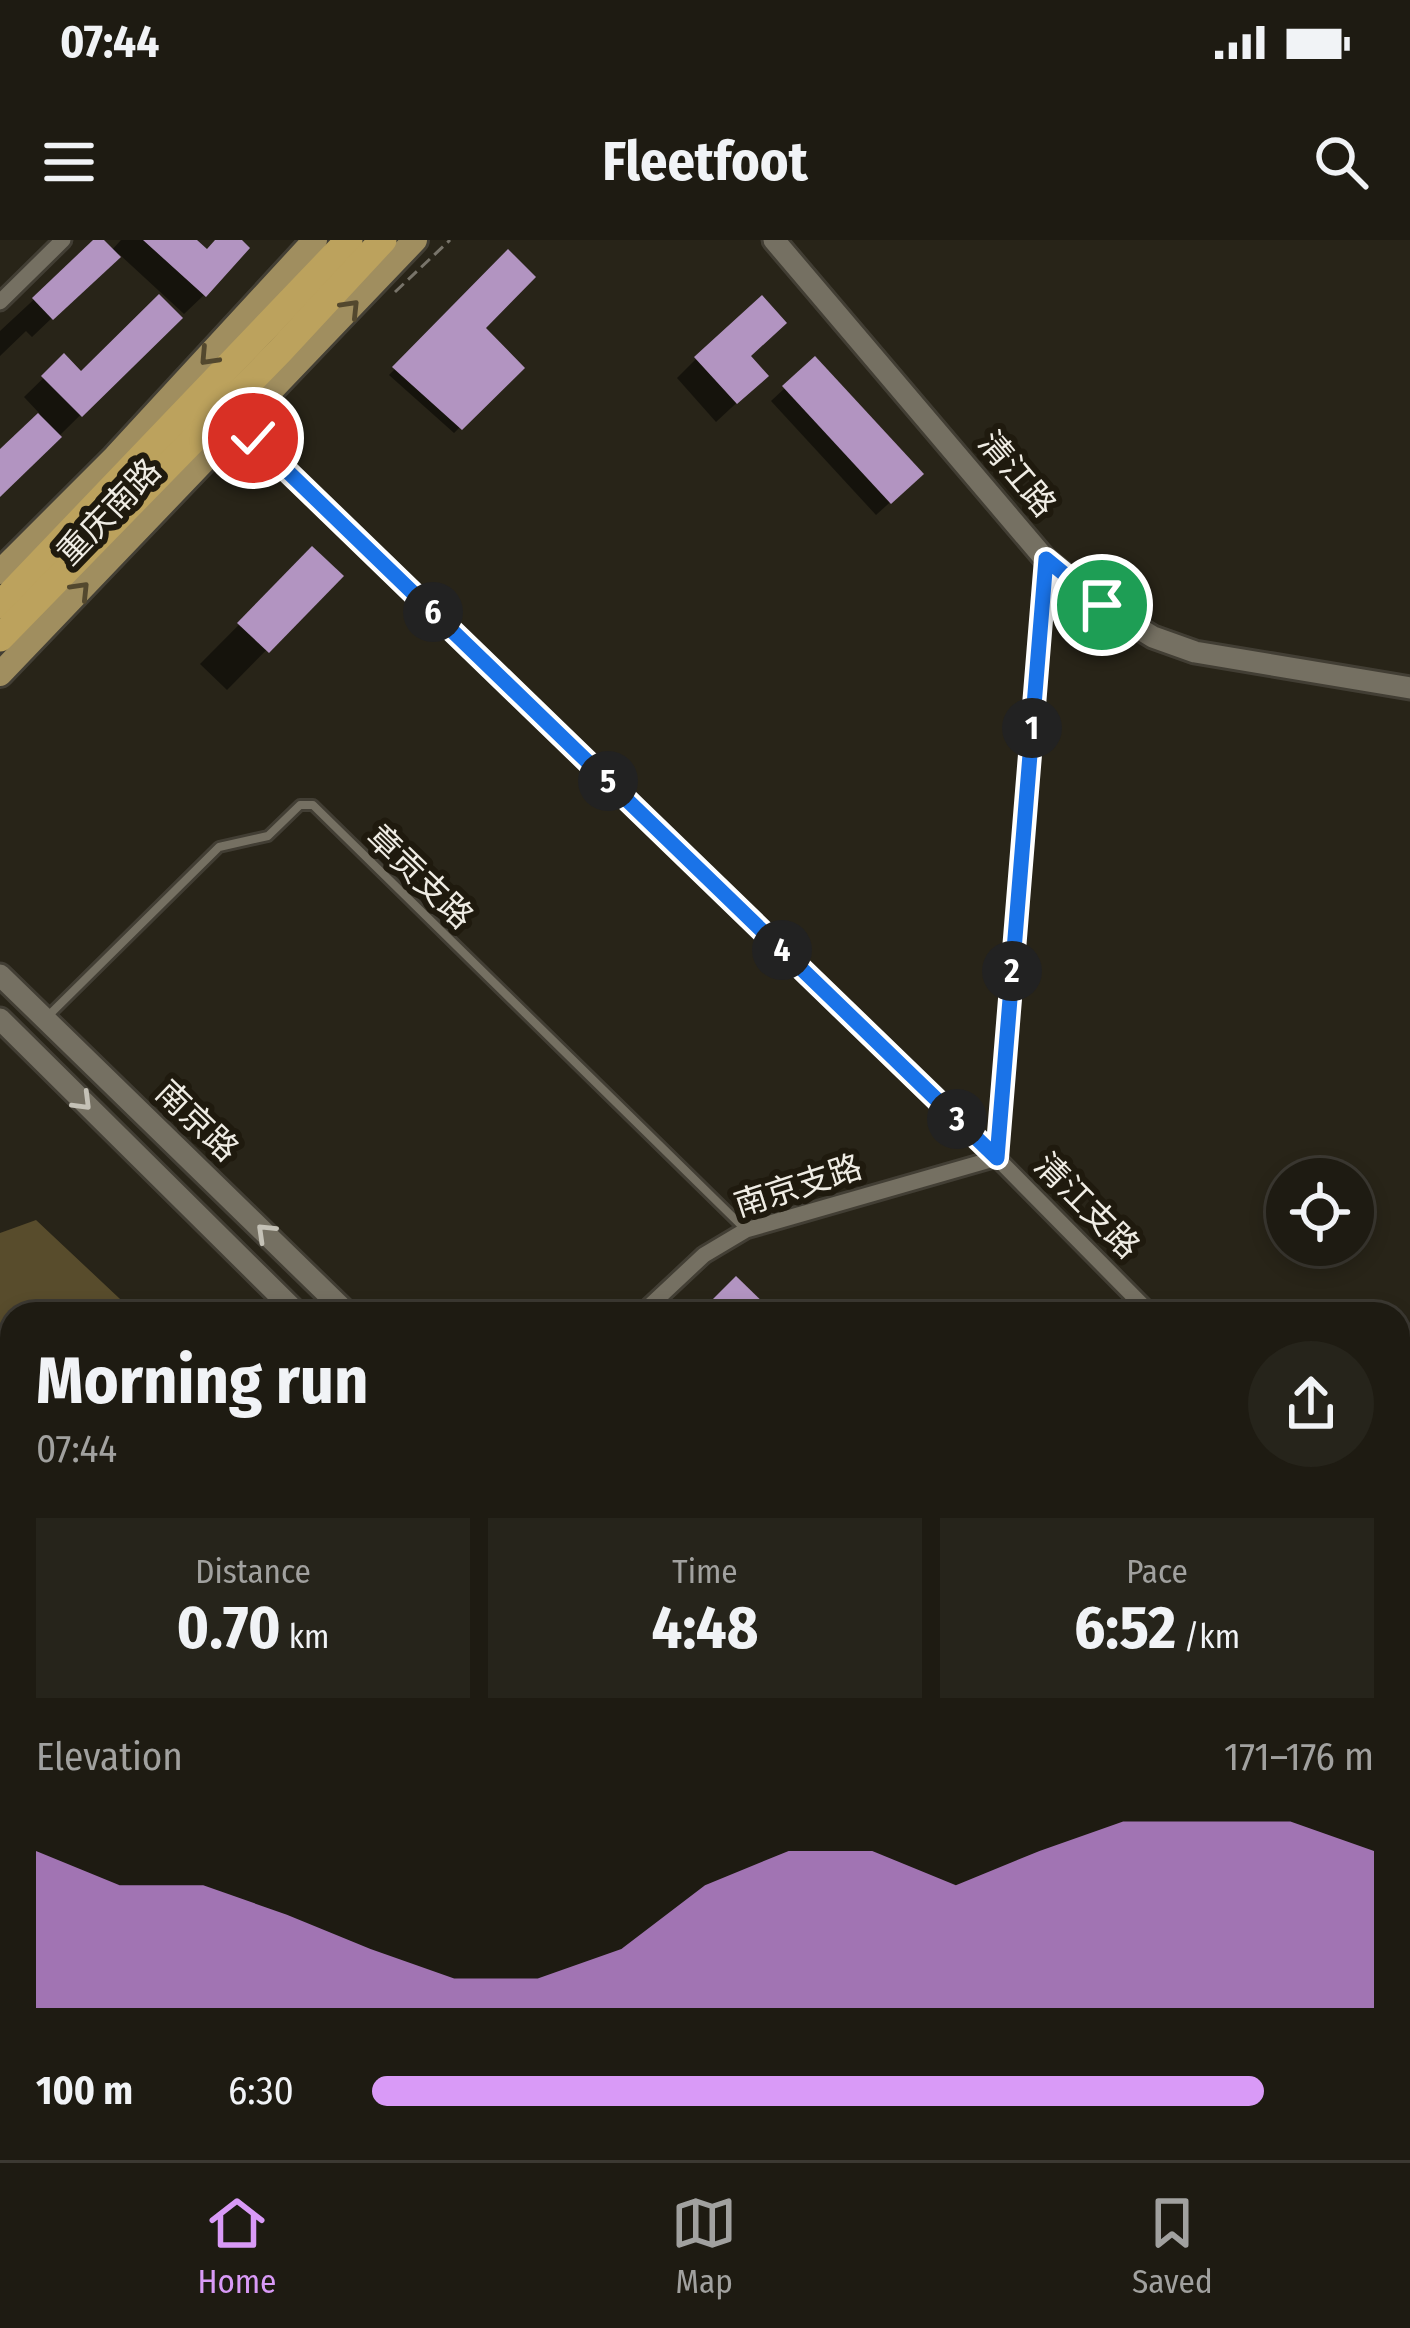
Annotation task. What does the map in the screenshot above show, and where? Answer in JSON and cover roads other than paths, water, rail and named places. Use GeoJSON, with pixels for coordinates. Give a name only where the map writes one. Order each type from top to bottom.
{"type":"FeatureCollection","features":[{"type":"Feature","properties":{"kind":"highway"},"geometry":{"type":"LineString","coordinates":[[0,605],[349,240]]}},
{"type":"Feature","properties":{"kind":"highway"},"geometry":{"type":"LineString","coordinates":[[0,638],[265,368],[383,240]]}},
{"type":"Feature","properties":{"kind":"main road","name":"重庆南路"},"geometry":{"type":"LineString","coordinates":[[0,572],[115,458],[315,240]]}},
{"type":"Feature","properties":{"kind":"main road","name":"重庆南路"},"geometry":{"type":"LineString","coordinates":[[0,674],[416,240]]}},
{"type":"Feature","properties":{"kind":"main road","name":"清江路"},"geometry":{"type":"LineString","coordinates":[[774,240],[1046,559],[1102,605],[1195,652],[1410,688]]}},
{"type":"Feature","properties":{"kind":"main road","name":"南京路"},"geometry":{"type":"LineString","coordinates":[[0,975],[337,1302]]}},
{"type":"Feature","properties":{"kind":"main road","name":"南京路"},"geometry":{"type":"LineString","coordinates":[[0,1019],[286,1302]]}},
{"type":"Feature","properties":{"kind":"street"},"geometry":{"type":"LineString","coordinates":[[0,302],[63,240]]}},
{"type":"Feature","properties":{"kind":"street"},"geometry":{"type":"LineString","coordinates":[[238,424],[997,1158]]}},
{"type":"Feature","properties":{"kind":"street","name":"清江支路"},"geometry":{"type":"LineString","coordinates":[[1046,559],[997,1158],[1139,1302]]}},
{"type":"Feature","properties":{"kind":"street","name":"南京支路"},"geometry":{"type":"LineString","coordinates":[[654,1302],[704,1256],[746,1230],[997,1158]]}},
{"type":"Feature","properties":{"kind":"lane","name":"章贡支路"},"geometry":{"type":"LineString","coordinates":[[45,1019],[219,847],[268,836],[300,805],[313,805],[746,1230]]}}]}
